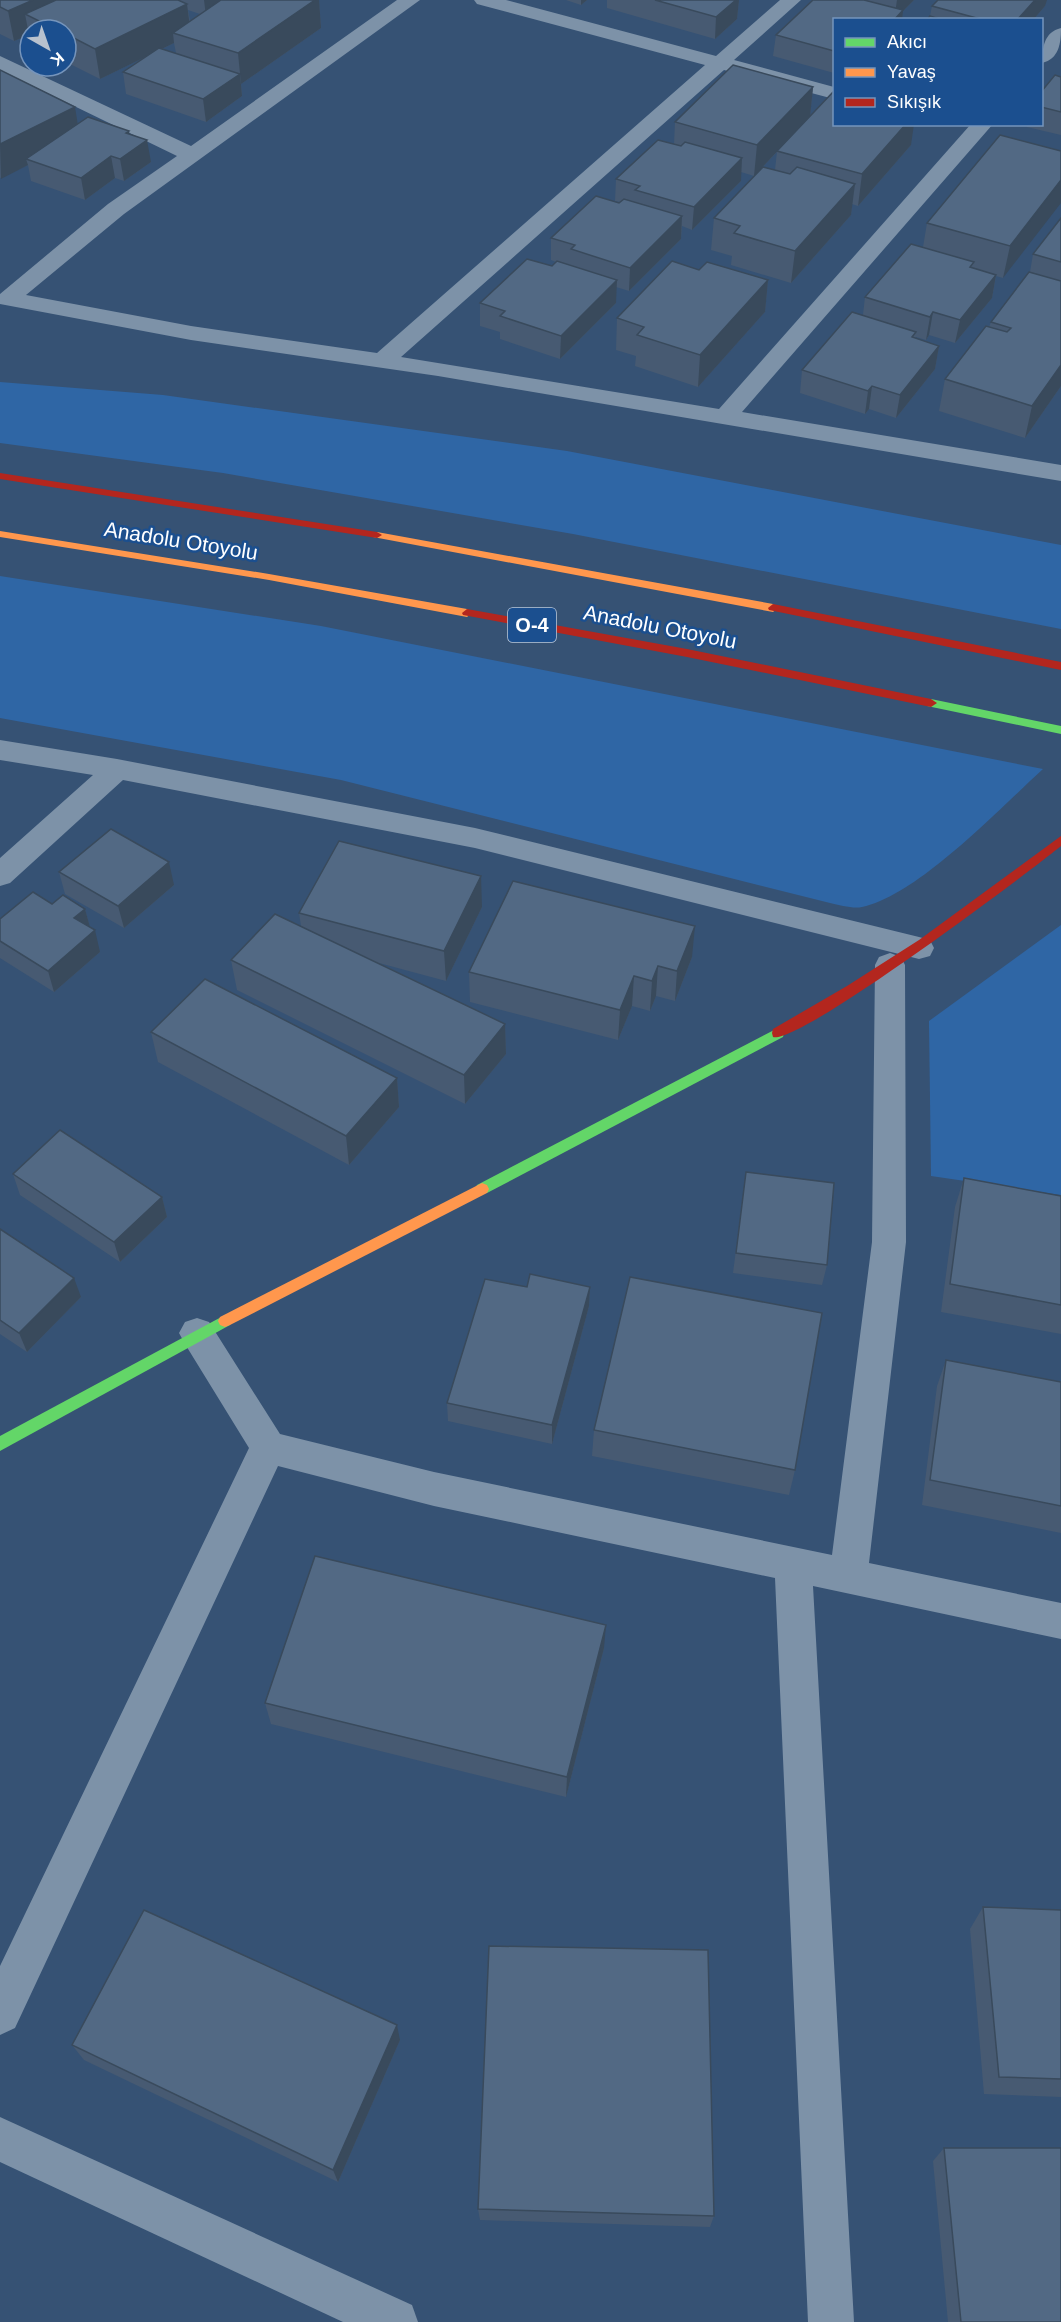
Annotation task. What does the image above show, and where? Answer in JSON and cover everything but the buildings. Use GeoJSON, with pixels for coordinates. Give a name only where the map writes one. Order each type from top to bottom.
{"type":"FeatureCollection","features":[{"type":"Feature","properties":{"kind":"main road","name":"Anadolu Otoyolu"},"geometry":{"type":"LineString","coordinates":[[0,476],[105,491],[524,562],[719,597],[1061,666]]}},
{"type":"Feature","properties":{"kind":"main road","name":"Anadolu Otoyolu"},"geometry":{"type":"LineString","coordinates":[[0,534],[269,577],[687,653],[1061,730]]}},
{"type":"Feature","properties":{"kind":"main road"},"geometry":{"type":"LineString","coordinates":[[0,1444],[196,1334],[767,1041],[904,957],[994,893],[1061,840]]}},
{"type":"Feature","properties":{"kind":"street"},"geometry":{"type":"LineString","coordinates":[[4,299],[116,209],[410,0]]}},
{"type":"Feature","properties":{"kind":"street"},"geometry":{"type":"LineString","coordinates":[[484,0],[833,93]]}},
{"type":"Feature","properties":{"kind":"street"},"geometry":{"type":"LineString","coordinates":[[382,361],[791,0]]}},
{"type":"Feature","properties":{"kind":"street"},"geometry":{"type":"LineString","coordinates":[[1043,55],[1061,34]]}},
{"type":"Feature","properties":{"kind":"street"},"geometry":{"type":"LineString","coordinates":[[0,62],[193,155]]}},
{"type":"Feature","properties":{"kind":"street"},"geometry":{"type":"LineString","coordinates":[[961,126],[986,131]]}},
{"type":"Feature","properties":{"kind":"street"},"geometry":{"type":"LineString","coordinates":[[724,418],[986,131]]}},
{"type":"Feature","properties":{"kind":"street"},"geometry":{"type":"LineString","coordinates":[[4,299],[191,333],[382,361],[724,418],[1058,468]]}},
{"type":"Feature","properties":{"kind":"street"},"geometry":{"type":"LineString","coordinates":[[0,750],[117,769],[475,838],[904,957],[889,1242],[848,1578]]}},
{"type":"Feature","properties":{"kind":"street"},"geometry":{"type":"LineString","coordinates":[[0,875],[117,769]]}},
{"type":"Feature","properties":{"kind":"street"},"geometry":{"type":"LineString","coordinates":[[196,1334],[268,1447],[434,1489],[848,1578],[1061,1621]]}},
{"type":"Feature","properties":{"kind":"street"},"geometry":{"type":"LineString","coordinates":[[0,2013],[268,1447]]}},
{"type":"Feature","properties":{"kind":"street"},"geometry":{"type":"LineString","coordinates":[[793,1566],[831,2322]]}},
{"type":"Feature","properties":{"kind":"street"},"geometry":{"type":"LineString","coordinates":[[0,2139],[395,2322]]}},
{"type":"Feature","properties":{"kind":"shaded area"},"geometry":{"type":"Polygon","coordinates":[[[0,382],[163,395],[567,451],[1061,545],[1061,629],[573,534],[223,473],[0,443],[0,382]]]}},
{"type":"Feature","properties":{"kind":"shaded area"},"geometry":{"type":"Polygon","coordinates":[[[0,576],[321,626],[1043,769],[932,869],[884,899],[855,908],[341,780],[0,718],[0,576]]]}},
{"type":"Feature","properties":{"kind":"shaded area"},"geometry":{"type":"Polygon","coordinates":[[[1061,925],[1061,1195],[931,1176],[929,1021],[1061,925]]]}},
{"type":"Feature","properties":{"kind":"traffic: fast"},"geometry":{"type":"LineString","coordinates":[[931,703],[1061,730]]}},
{"type":"Feature","properties":{"kind":"traffic: fast"},"geometry":{"type":"LineString","coordinates":[[482,1189],[778,1033]]}},
{"type":"Feature","properties":{"kind":"traffic: fast"},"geometry":{"type":"LineString","coordinates":[[0,1444],[225,1321]]}},
{"type":"Feature","properties":{"kind":"traffic: slow"},"geometry":{"type":"LineString","coordinates":[[0,534],[269,577],[467,613]]}},
{"type":"Feature","properties":{"kind":"traffic: slow"},"geometry":{"type":"LineString","coordinates":[[377,535],[773,608]]}},
{"type":"Feature","properties":{"kind":"traffic: slow"},"geometry":{"type":"LineString","coordinates":[[225,1321],[482,1189]]}},
{"type":"Feature","properties":{"kind":"traffic: jam"},"geometry":{"type":"LineString","coordinates":[[0,476],[377,535]]}},
{"type":"Feature","properties":{"kind":"traffic: jam"},"geometry":{"type":"LineString","coordinates":[[773,608],[1061,666]]}},
{"type":"Feature","properties":{"kind":"traffic: jam"},"geometry":{"type":"LineString","coordinates":[[467,613],[687,653],[931,703]]}},
{"type":"Feature","properties":{"kind":"traffic: jam"},"geometry":{"type":"LineString","coordinates":[[778,1033],[924,943],[1061,840]]}}]}
